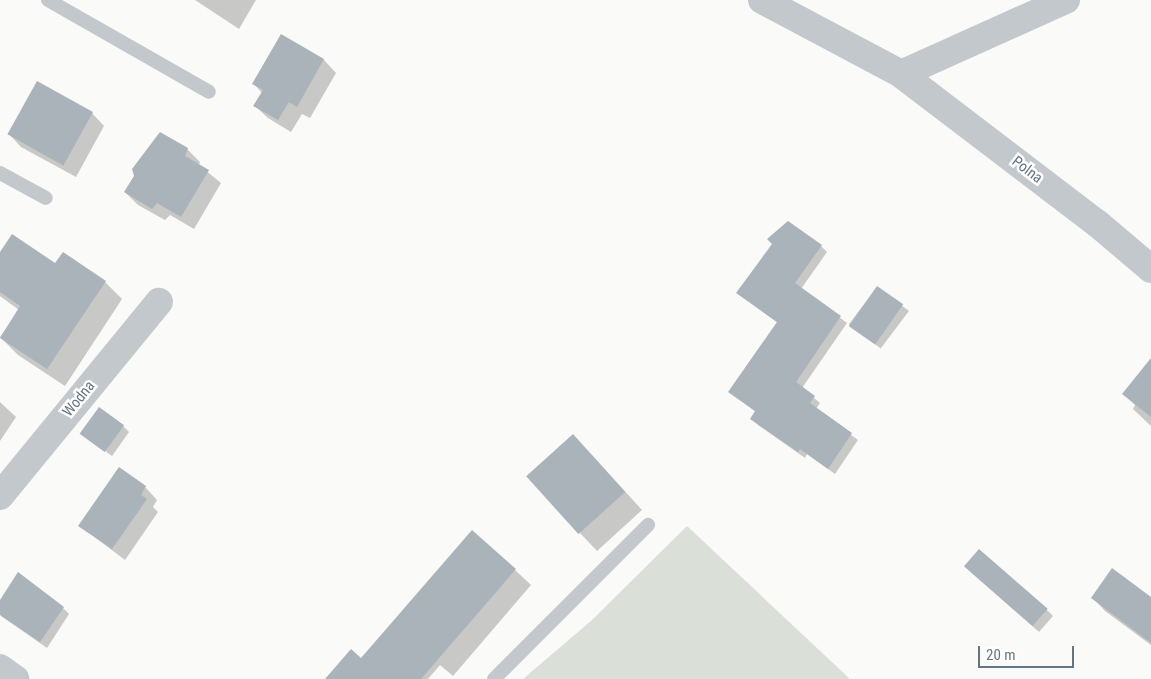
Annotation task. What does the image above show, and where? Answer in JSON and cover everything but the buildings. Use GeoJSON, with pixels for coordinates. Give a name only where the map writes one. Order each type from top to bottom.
{"type":"FeatureCollection","features":[{"type":"Feature","properties":{"kind":"street","name":"Polna"},"geometry":{"type":"LineString","coordinates":[[762,0],[901,74],[1098,224],[1151,269]]}},
{"type":"Feature","properties":{"kind":"street"},"geometry":{"type":"LineString","coordinates":[[901,74],[1066,0]]}},
{"type":"Feature","properties":{"kind":"street","name":"Wodna"},"geometry":{"type":"LineString","coordinates":[[0,496],[159,302]]}},
{"type":"Feature","properties":{"kind":"street"},"geometry":{"type":"LineString","coordinates":[[0,668],[15,679]]}},
{"type":"Feature","properties":{"kind":"lane"},"geometry":{"type":"LineString","coordinates":[[48,0],[210,92]]}},
{"type":"Feature","properties":{"kind":"lane"},"geometry":{"type":"LineString","coordinates":[[0,173],[46,198]]}},
{"type":"Feature","properties":{"kind":"lane"},"geometry":{"type":"LineString","coordinates":[[494,679],[648,526]]}},
{"type":"Feature","properties":{"kind":"shaded area"},"geometry":{"type":"Polygon","coordinates":[[[687,526],[850,679],[523,679],[592,620],[687,526]]]}}]}
